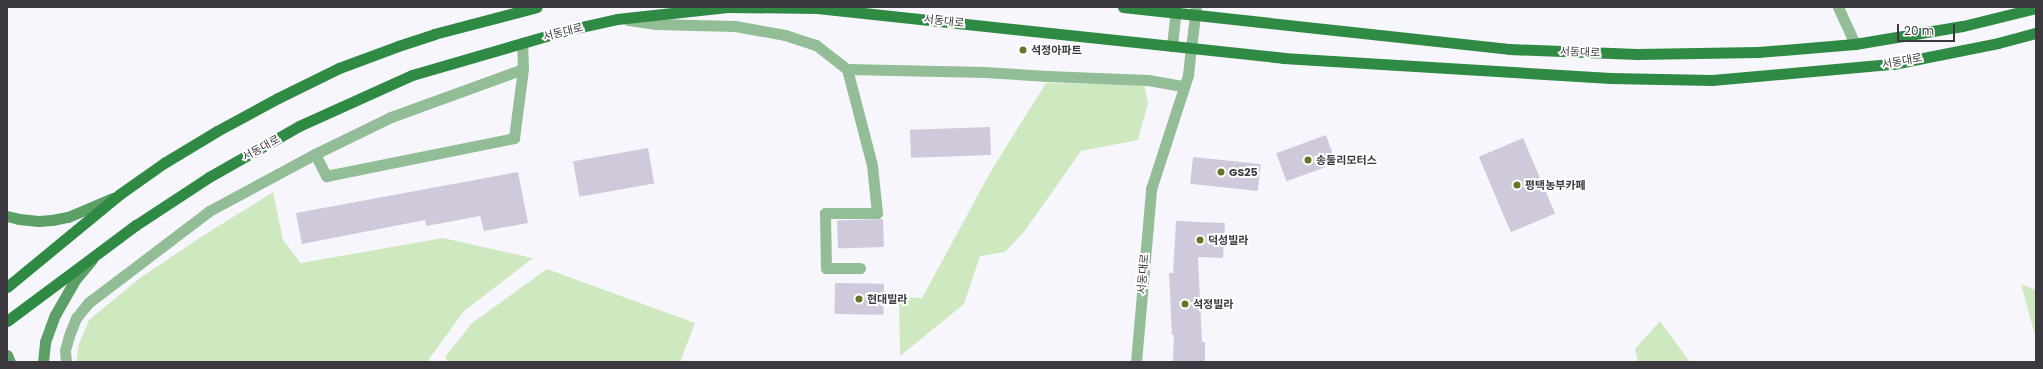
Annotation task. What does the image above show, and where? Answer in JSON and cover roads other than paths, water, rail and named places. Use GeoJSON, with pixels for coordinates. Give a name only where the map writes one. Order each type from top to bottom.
{"type":"FeatureCollection","features":[{"type":"Feature","properties":{"kind":"main road"},"geometry":{"type":"LineString","coordinates":[[7,287],[120,194],[164,163],[217,131],[339,68],[434,34],[536,7]]}},
{"type":"Feature","properties":{"kind":"main road","name":"서동대로"},"geometry":{"type":"LineString","coordinates":[[7,321],[136,225],[209,177],[299,126],[412,75],[563,31],[617,19],[727,7],[817,8],[1283,58],[1610,78],[1712,80],[1893,64],[2036,33]]}},
{"type":"Feature","properties":{"kind":"main road","name":"서동대로"},"geometry":{"type":"LineString","coordinates":[[1123,7],[1196,11],[1509,49],[1637,54],[1758,52],[1855,44],[1963,26],[2036,8]]}},
{"type":"Feature","properties":{"kind":"main road"},"geometry":{"type":"LineString","coordinates":[[7,216],[18,219],[38,221],[52,220],[74,214],[120,194]]}},
{"type":"Feature","properties":{"kind":"main road"},"geometry":{"type":"LineString","coordinates":[[43,362],[45,342],[55,315],[75,280],[101,251]]}},
{"type":"Feature","properties":{"kind":"main road"},"geometry":{"type":"LineString","coordinates":[[7,355],[10,362]]}},
{"type":"Feature","properties":{"kind":"street"},"geometry":{"type":"LineString","coordinates":[[1838,7],[1855,44]]}},
{"type":"Feature","properties":{"kind":"street"},"geometry":{"type":"LineString","coordinates":[[1172,46],[1175,10]]}},
{"type":"Feature","properties":{"kind":"street"},"geometry":{"type":"LineString","coordinates":[[1190,48],[1196,11]]}},
{"type":"Feature","properties":{"kind":"street"},"geometry":{"type":"LineString","coordinates":[[617,19],[655,24],[735,26],[785,35],[816,45],[847,69],[985,72],[1148,80],[1183,86]]}},
{"type":"Feature","properties":{"kind":"street"},"geometry":{"type":"LineString","coordinates":[[315,154],[326,176],[514,138],[522,69],[522,43]]}},
{"type":"Feature","properties":{"kind":"street","name":"서동대로"},"geometry":{"type":"LineString","coordinates":[[1136,362],[1151,189],[1183,86],[1188,75],[1190,48]]}},
{"type":"Feature","properties":{"kind":"street"},"geometry":{"type":"LineString","coordinates":[[66,362],[65,350],[70,333],[76,318],[88,303],[209,211],[315,154],[391,117],[522,69]]}},
{"type":"Feature","properties":{"kind":"street"},"geometry":{"type":"LineString","coordinates":[[847,69],[872,165],[877,213],[825,213],[826,268],[860,268]]}},
{"type":"Feature","properties":{"kind":"place","name":"석정아파트"},"geometry":{"type":"Point","coordinates":[1023,50]}},
{"type":"Feature","properties":{"kind":"place","name":"송둘리모터스"},"geometry":{"type":"Point","coordinates":[1308,160]}},
{"type":"Feature","properties":{"kind":"place","name":"GS25"},"geometry":{"type":"Point","coordinates":[1221,172]}},
{"type":"Feature","properties":{"kind":"place","name":"평택농부카페"},"geometry":{"type":"Point","coordinates":[1517,185]}},
{"type":"Feature","properties":{"kind":"place","name":"덕성빌라"},"geometry":{"type":"Point","coordinates":[1200,240]}},
{"type":"Feature","properties":{"kind":"place","name":"현대빌라"},"geometry":{"type":"Point","coordinates":[859,299]}},
{"type":"Feature","properties":{"kind":"place","name":"석정빌라"},"geometry":{"type":"Point","coordinates":[1185,304]}}]}
